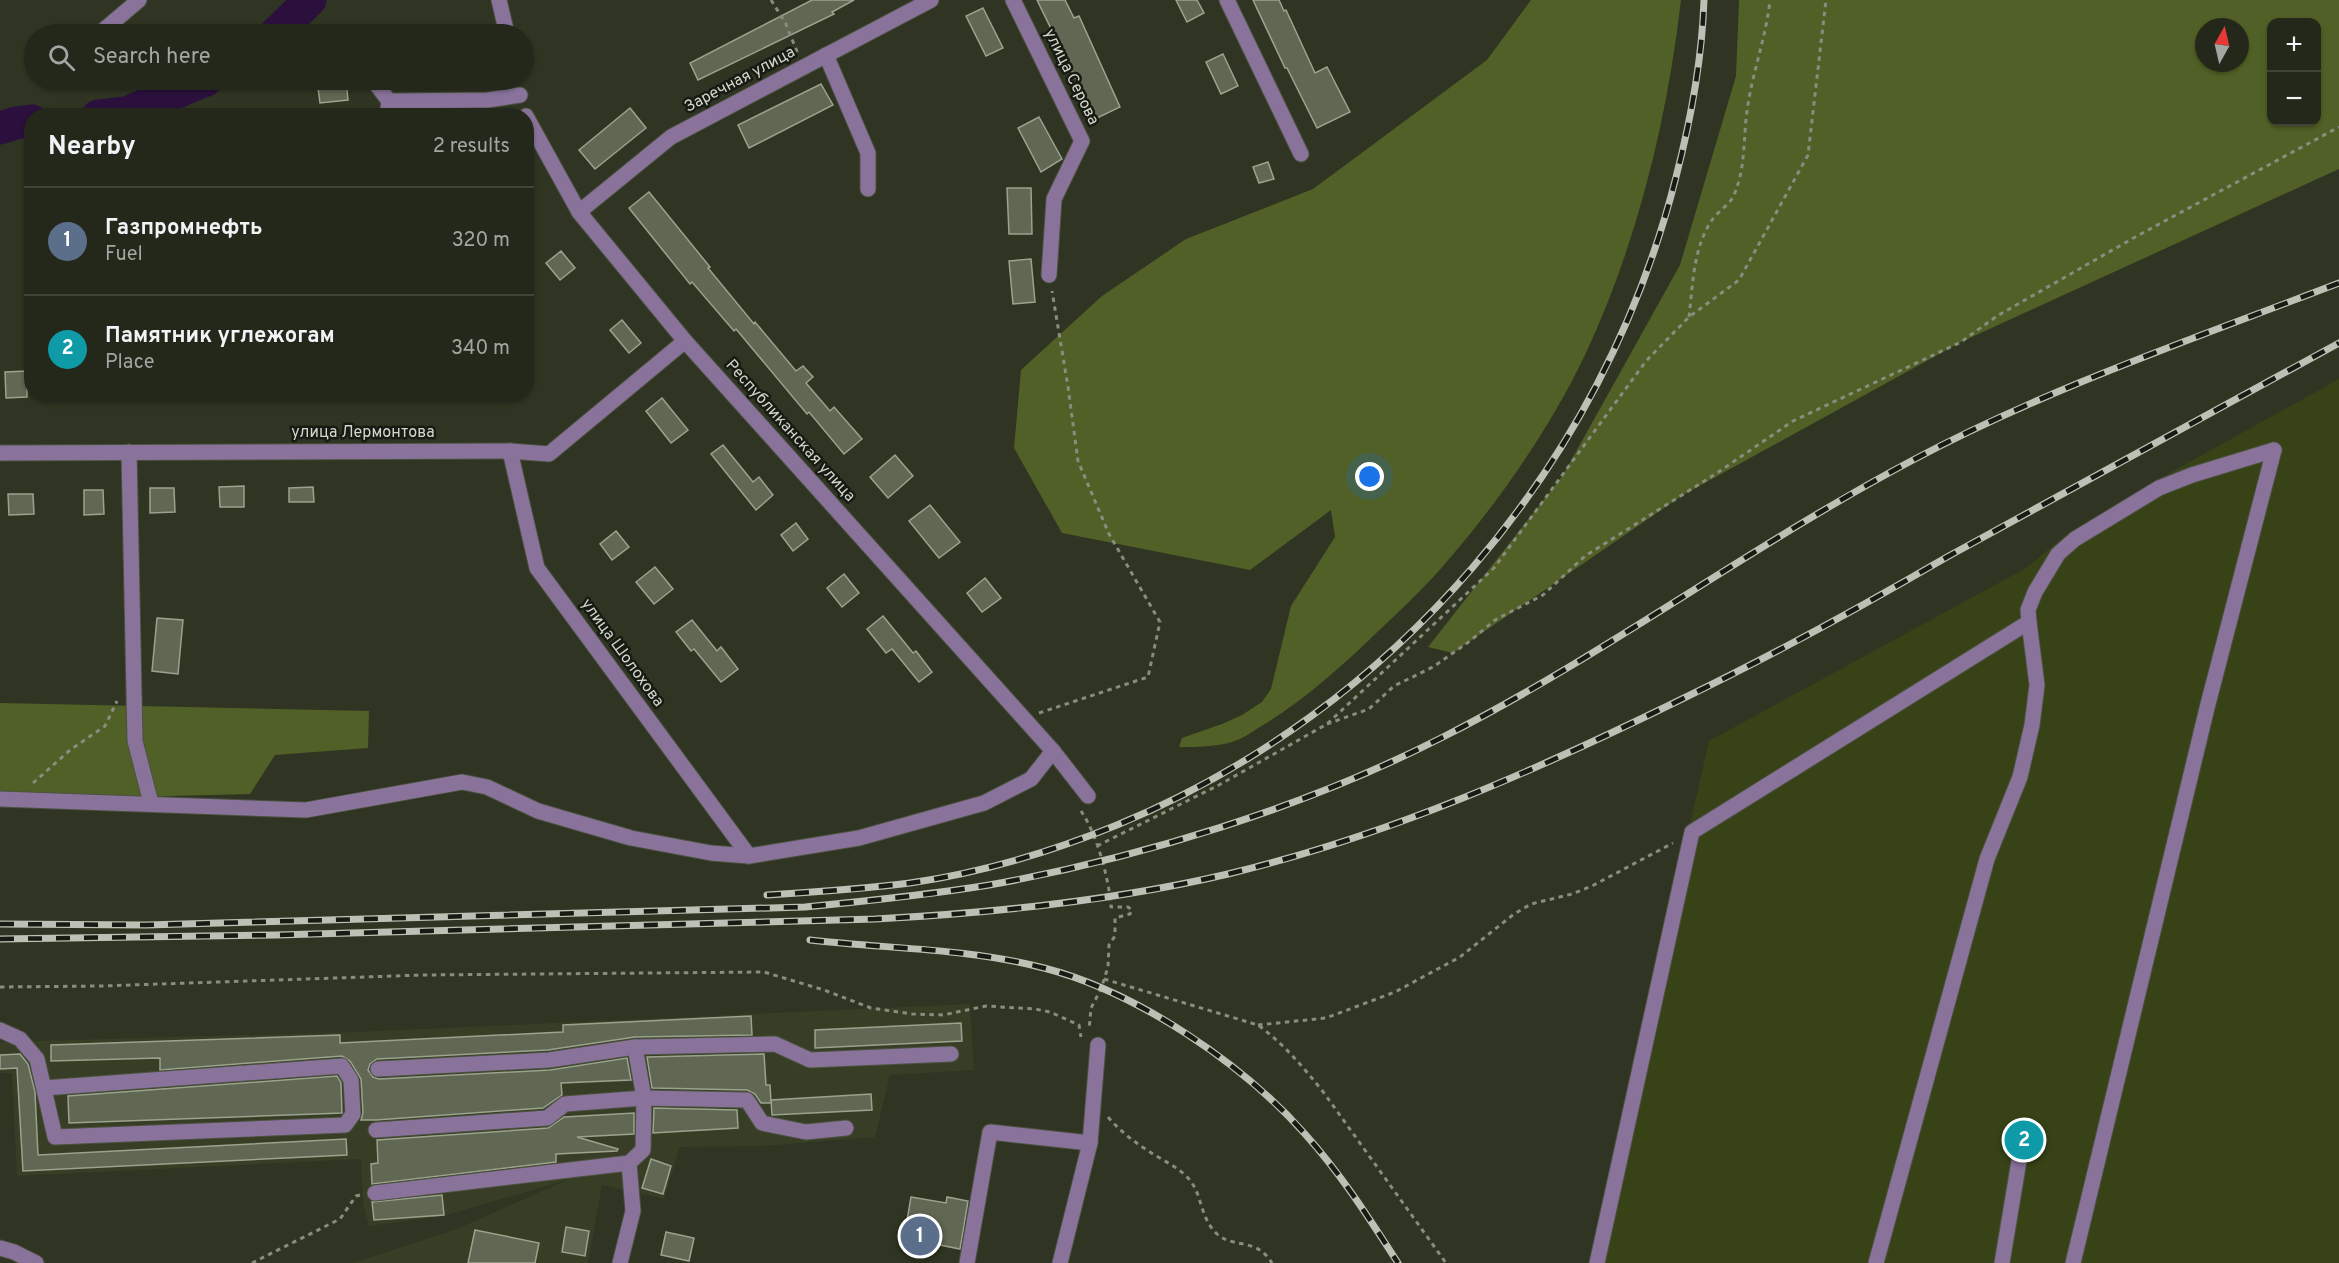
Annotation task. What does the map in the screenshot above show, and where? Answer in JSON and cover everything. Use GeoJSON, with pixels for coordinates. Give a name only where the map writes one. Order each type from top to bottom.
{"type":"FeatureCollection","features":[{"type":"Feature","properties":{"kind":"street"},"geometry":{"type":"LineString","coordinates":[[111,24],[139,0]]}},
{"type":"Feature","properties":{"kind":"street"},"geometry":{"type":"LineString","coordinates":[[499,0],[505,24]]}},
{"type":"Feature","properties":{"kind":"street","name":"Заречная улица"},"geometry":{"type":"LineString","coordinates":[[579,212],[671,136],[931,0]]}},
{"type":"Feature","properties":{"kind":"street","name":"улица Серова"},"geometry":{"type":"LineString","coordinates":[[1014,0],[1082,141],[1054,199],[1049,274]]}},
{"type":"Feature","properties":{"kind":"street"},"geometry":{"type":"LineString","coordinates":[[1227,0],[1301,154]]}},
{"type":"Feature","properties":{"kind":"street"},"geometry":{"type":"LineString","coordinates":[[826,55],[868,153],[868,189]]}},
{"type":"Feature","properties":{"kind":"street"},"geometry":{"type":"LineString","coordinates":[[378,90],[388,108],[488,100],[520,95]]}},
{"type":"Feature","properties":{"kind":"street","name":"Республиканская улица"},"geometry":{"type":"LineString","coordinates":[[519,90],[524,108]]}},
{"type":"Feature","properties":{"kind":"street","name":"Республиканская улица"},"geometry":{"type":"LineString","coordinates":[[534,130],[579,212],[685,340],[1053,751],[1082,799]]}},
{"type":"Feature","properties":{"kind":"street","name":"улица Лермонтова"},"geometry":{"type":"LineString","coordinates":[[0,453],[510,451],[549,454],[685,340]]}},
{"type":"Feature","properties":{"kind":"street"},"geometry":{"type":"LineString","coordinates":[[1876,1263],[1987,859],[2023,766],[2032,725],[2037,685],[2028,610],[2035,592],[2058,554],[2075,539],[2159,488],[2192,475],[2274,450],[2207,708],[2073,1263]]}},
{"type":"Feature","properties":{"kind":"street","name":"улица Шолохова"},"geometry":{"type":"LineString","coordinates":[[510,451],[537,568],[748,856]]}},
{"type":"Feature","properties":{"kind":"street"},"geometry":{"type":"LineString","coordinates":[[129,452],[135,741],[151,803]]}},
{"type":"Feature","properties":{"kind":"street"},"geometry":{"type":"LineString","coordinates":[[1597,1263],[1692,832],[2029,622]]}},
{"type":"Feature","properties":{"kind":"street"},"geometry":{"type":"LineString","coordinates":[[7,799],[306,810],[462,782],[487,787],[538,811],[631,838],[701,852],[748,856],[859,838],[984,803],[1031,778],[1053,751]]}},
{"type":"Feature","properties":{"kind":"street"},"geometry":{"type":"LineString","coordinates":[[0,1030],[20,1039],[38,1059],[44,1088],[55,1137],[345,1125],[353,1114],[351,1080],[342,1066],[44,1088]]}},
{"type":"Feature","properties":{"kind":"street"},"geometry":{"type":"LineString","coordinates":[[378,1070],[549,1060],[635,1047],[775,1044],[810,1060],[951,1054]]}},
{"type":"Feature","properties":{"kind":"street"},"geometry":{"type":"LineString","coordinates":[[1060,1263],[1090,1143],[1098,1046]]}},
{"type":"Feature","properties":{"kind":"street"},"geometry":{"type":"LineString","coordinates":[[375,1193],[629,1163],[643,1150],[644,1098],[635,1047]]}},
{"type":"Feature","properties":{"kind":"street"},"geometry":{"type":"LineString","coordinates":[[376,1130],[547,1118],[566,1104],[644,1098],[747,1100],[762,1124],[806,1132],[846,1128]]}},
{"type":"Feature","properties":{"kind":"street"},"geometry":{"type":"LineString","coordinates":[[967,1263],[990,1132],[1090,1143]]}},
{"type":"Feature","properties":{"kind":"street"},"geometry":{"type":"LineString","coordinates":[[2002,1263],[2019,1161]]}},
{"type":"Feature","properties":{"kind":"street"},"geometry":{"type":"LineString","coordinates":[[620,1263],[633,1210],[629,1163]]}},
{"type":"Feature","properties":{"kind":"street"},"geometry":{"type":"LineString","coordinates":[[0,1248],[36,1263]]}},
{"type":"Feature","properties":{"kind":"path"},"geometry":{"type":"LineString","coordinates":[[771,0],[785,22],[804,66]]}},
{"type":"Feature","properties":{"kind":"path"},"geometry":{"type":"LineString","coordinates":[[1689,317],[1699,244],[1712,219],[1733,198],[1743,161],[1746,112],[1768,24],[1770,0]]}},
{"type":"Feature","properties":{"kind":"path"},"geometry":{"type":"LineString","coordinates":[[1328,724],[1494,567],[1646,361],[1689,317],[1738,280],[1808,155],[1826,0]]}},
{"type":"Feature","properties":{"kind":"path"},"geometry":{"type":"LineString","coordinates":[[1096,846],[1219,785],[1328,724],[1369,709],[1394,686],[1433,667],[1495,620],[1543,595],[1585,556],[1718,473],[1793,421],[1961,342],[1997,316],[2107,253],[2339,127]]}},
{"type":"Feature","properties":{"kind":"path"},"geometry":{"type":"LineString","coordinates":[[1024,718],[1148,677],[1160,622],[1109,534],[1078,461],[1049,274]]}},
{"type":"Feature","properties":{"kind":"path"},"geometry":{"type":"LineString","coordinates":[[7,799],[105,726],[119,697]]}},
{"type":"Feature","properties":{"kind":"path"},"geometry":{"type":"LineString","coordinates":[[1082,799],[1111,907],[1128,907],[1132,910],[1130,914],[1115,918],[1115,936],[1109,945],[1108,968],[1091,1008],[1088,1036],[1098,1046]]}},
{"type":"Feature","properties":{"kind":"path"},"geometry":{"type":"LineString","coordinates":[[1258,1025],[1326,1018],[1395,992],[1460,957],[1514,914],[1531,904],[1592,886],[1692,832]]}},
{"type":"Feature","properties":{"kind":"path"},"geometry":{"type":"LineString","coordinates":[[0,987],[102,986],[423,975],[764,972],[825,990],[871,1008],[912,1014],[943,1015],[986,1006],[1050,1012],[1079,1025],[1081,1037]]}},
{"type":"Feature","properties":{"kind":"path"},"geometry":{"type":"LineString","coordinates":[[1104,979],[1258,1025],[1277,1039],[1305,1069],[1446,1263]]}},
{"type":"Feature","properties":{"kind":"path"},"geometry":{"type":"LineString","coordinates":[[1107,1116],[1120,1131],[1188,1178],[1195,1190],[1204,1218],[1218,1235],[1251,1245],[1266,1255],[1272,1263]]}},
{"type":"Feature","properties":{"kind":"path"},"geometry":{"type":"LineString","coordinates":[[252,1263],[340,1219],[357,1196],[375,1193]]}},
{"type":"Feature","properties":{"kind":"shaded area"},"geometry":{"type":"Polygon","coordinates":[[[970,1004],[974,1070],[890,1075],[875,1137],[763,1146],[680,1147],[664,1199],[602,1185],[588,1263],[353,1263],[457,1229],[567,1180],[443,1216],[369,1226],[363,1204],[361,1159],[17,1176],[12,1073],[0,1073],[0,1042],[358,1032],[970,1004]]]}},
{"type":"Feature","properties":{"kind":"green space"},"geometry":{"type":"Polygon","coordinates":[[[1531,0],[1681,0],[1658,136],[1635,226],[1620,270],[1585,355],[1541,435],[1488,511],[1450,558],[1398,612],[1317,686],[1247,736],[1218,745],[1179,747],[1182,738],[1242,715],[1262,702],[1271,689],[1291,606],[1335,537],[1331,510],[1250,570],[1062,533],[1014,448],[1021,370],[1102,296],[1186,239],[1313,189],[1487,60],[1531,0]]]}},
{"type":"Feature","properties":{"kind":"green space"},"geometry":{"type":"Polygon","coordinates":[[[1739,0],[2339,0],[2339,169],[1961,342],[1683,495],[1453,653],[1428,647],[1563,475],[1680,265],[1736,76],[1739,0]]]}},
{"type":"Feature","properties":{"kind":"green space"},"geometry":{"type":"Polygon","coordinates":[[[2339,379],[2339,1263],[1590,1263],[1709,741],[2028,567],[2063,537],[2143,488],[2339,379]]]}},
{"type":"Feature","properties":{"kind":"green space"},"geometry":{"type":"Polygon","coordinates":[[[0,703],[369,711],[368,748],[275,755],[250,794],[14,800],[0,798],[0,703]]]}},
{"type":"Feature","properties":{"kind":"building"},"geometry":{"type":"Polygon","coordinates":[[[812,0],[854,0],[832,12],[834,14],[698,80],[690,63],[812,0]]]}},
{"type":"Feature","properties":{"kind":"building"},"geometry":{"type":"Polygon","coordinates":[[[1037,0],[1065,0],[1074,18],[1079,16],[1120,107],[1095,119],[1037,0]]]}},
{"type":"Feature","properties":{"kind":"building"},"geometry":{"type":"Polygon","coordinates":[[[1176,0],[1197,0],[1204,13],[1187,22],[1176,0]]]}},
{"type":"Feature","properties":{"kind":"building"},"geometry":{"type":"Polygon","coordinates":[[[1253,0],[1279,0],[1284,11],[1286,10],[1315,73],[1327,67],[1350,112],[1317,128],[1253,0]]]}},
{"type":"Feature","properties":{"kind":"building"},"geometry":{"type":"Polygon","coordinates":[[[983,8],[1003,48],[986,56],[966,16],[983,8]]]}},
{"type":"Feature","properties":{"kind":"building"},"geometry":{"type":"Polygon","coordinates":[[[1223,54],[1238,86],[1221,94],[1206,62],[1223,54]]]}},
{"type":"Feature","properties":{"kind":"building"},"geometry":{"type":"Polygon","coordinates":[[[821,84],[833,105],[749,148],[738,125],[821,84]]]}},
{"type":"Feature","properties":{"kind":"building"},"geometry":{"type":"Polygon","coordinates":[[[318,90],[347,90],[348,100],[320,103],[318,90]]]}},
{"type":"Feature","properties":{"kind":"building"},"geometry":{"type":"Polygon","coordinates":[[[630,108],[646,128],[595,169],[579,150],[630,108]]]}},
{"type":"Feature","properties":{"kind":"building"},"geometry":{"type":"Polygon","coordinates":[[[1039,117],[1062,159],[1041,172],[1018,128],[1039,117]]]}},
{"type":"Feature","properties":{"kind":"building"},"geometry":{"type":"Polygon","coordinates":[[[1268,162],[1274,179],[1259,183],[1253,167],[1268,162]]]}},
{"type":"Feature","properties":{"kind":"building"},"geometry":{"type":"Polygon","coordinates":[[[1007,188],[1031,188],[1032,234],[1009,234],[1007,188]]]}},
{"type":"Feature","properties":{"kind":"building"},"geometry":{"type":"Polygon","coordinates":[[[649,192],[754,324],[755,322],[796,371],[803,366],[813,377],[806,383],[830,411],[834,407],[862,439],[844,454],[809,412],[807,414],[736,329],[734,331],[692,282],[690,284],[629,208],[649,192]]]}},
{"type":"Feature","properties":{"kind":"building"},"geometry":{"type":"Polygon","coordinates":[[[561,251],[575,268],[560,280],[546,263],[561,251]]]}},
{"type":"Feature","properties":{"kind":"building"},"geometry":{"type":"Polygon","coordinates":[[[1031,259],[1035,302],[1013,304],[1009,261],[1031,259]]]}},
{"type":"Feature","properties":{"kind":"building"},"geometry":{"type":"Polygon","coordinates":[[[622,320],[641,343],[629,353],[610,330],[622,320]]]}},
{"type":"Feature","properties":{"kind":"building"},"geometry":{"type":"Polygon","coordinates":[[[24,371],[24,397],[6,398],[5,372],[24,371]]]}},
{"type":"Feature","properties":{"kind":"building"},"geometry":{"type":"Polygon","coordinates":[[[662,398],[688,430],[671,443],[646,411],[662,398]]]}},
{"type":"Feature","properties":{"kind":"building"},"geometry":{"type":"Polygon","coordinates":[[[723,445],[753,482],[759,477],[773,495],[756,510],[711,454],[723,445]]]}},
{"type":"Feature","properties":{"kind":"building"},"geometry":{"type":"Polygon","coordinates":[[[895,455],[913,476],[888,498],[870,477],[895,455]]]}},
{"type":"Feature","properties":{"kind":"building"},"geometry":{"type":"Polygon","coordinates":[[[244,486],[244,507],[220,507],[219,487],[244,486]]]}},
{"type":"Feature","properties":{"kind":"building"},"geometry":{"type":"Polygon","coordinates":[[[313,487],[314,502],[289,502],[289,488],[313,487]]]}},
{"type":"Feature","properties":{"kind":"building"},"geometry":{"type":"Polygon","coordinates":[[[150,488],[174,488],[175,512],[150,513],[150,488]]]}},
{"type":"Feature","properties":{"kind":"building"},"geometry":{"type":"Polygon","coordinates":[[[84,490],[103,490],[104,514],[84,515],[84,490]]]}},
{"type":"Feature","properties":{"kind":"building"},"geometry":{"type":"Polygon","coordinates":[[[8,494],[33,494],[34,514],[9,515],[8,494]]]}},
{"type":"Feature","properties":{"kind":"building"},"geometry":{"type":"Polygon","coordinates":[[[930,505],[960,542],[939,558],[909,521],[930,505]]]}},
{"type":"Feature","properties":{"kind":"building"},"geometry":{"type":"Polygon","coordinates":[[[796,523],[808,539],[793,551],[781,535],[796,523]]]}},
{"type":"Feature","properties":{"kind":"building"},"geometry":{"type":"Polygon","coordinates":[[[616,531],[629,547],[612,560],[600,544],[616,531]]]}},
{"type":"Feature","properties":{"kind":"building"},"geometry":{"type":"Polygon","coordinates":[[[655,567],[673,589],[654,604],[636,582],[655,567]]]}},
{"type":"Feature","properties":{"kind":"building"},"geometry":{"type":"Polygon","coordinates":[[[844,574],[859,593],[842,607],[827,588],[844,574]]]}},
{"type":"Feature","properties":{"kind":"building"},"geometry":{"type":"Polygon","coordinates":[[[985,578],[1001,598],[982,612],[967,593],[985,578]]]}},
{"type":"Feature","properties":{"kind":"building"},"geometry":{"type":"Polygon","coordinates":[[[883,616],[932,672],[919,682],[892,649],[886,653],[867,629],[883,616]]]}},
{"type":"Feature","properties":{"kind":"building"},"geometry":{"type":"Polygon","coordinates":[[[157,618],[183,620],[178,674],[152,671],[157,618]]]}},
{"type":"Feature","properties":{"kind":"building"},"geometry":{"type":"Polygon","coordinates":[[[692,620],[717,651],[721,647],[738,669],[721,682],[694,649],[691,651],[676,632],[692,620]]]}},
{"type":"Feature","properties":{"kind":"building"},"geometry":{"type":"Polygon","coordinates":[[[751,1016],[752,1035],[635,1037],[548,1050],[377,1059],[370,1064],[368,1070],[373,1077],[379,1079],[550,1070],[627,1058],[631,1080],[561,1083],[562,1095],[543,1108],[376,1120],[361,1120],[363,1113],[361,1079],[350,1061],[342,1056],[160,1070],[160,1058],[51,1061],[51,1045],[340,1035],[340,1043],[563,1032],[563,1025],[751,1016]]]}},
{"type":"Feature","properties":{"kind":"building"},"geometry":{"type":"Polygon","coordinates":[[[961,1023],[962,1041],[815,1048],[815,1030],[961,1023]]]}},
{"type":"Feature","properties":{"kind":"building"},"geometry":{"type":"Polygon","coordinates":[[[20,1054],[28,1064],[35,1092],[38,1155],[346,1139],[347,1155],[23,1171],[17,1068],[0,1069],[0,1055],[20,1054]]]}},
{"type":"Feature","properties":{"kind":"building"},"geometry":{"type":"Polygon","coordinates":[[[764,1054],[766,1085],[770,1085],[771,1103],[761,1103],[755,1094],[747,1090],[652,1088],[647,1057],[764,1054]]]}},
{"type":"Feature","properties":{"kind":"building"},"geometry":{"type":"Polygon","coordinates":[[[337,1076],[341,1083],[342,1113],[69,1123],[68,1096],[337,1076]]]}},
{"type":"Feature","properties":{"kind":"building"},"geometry":{"type":"Polygon","coordinates":[[[871,1094],[872,1110],[772,1115],[771,1100],[871,1094]]]}},
{"type":"Feature","properties":{"kind":"building"},"geometry":{"type":"Polygon","coordinates":[[[654,1108],[737,1110],[738,1128],[653,1133],[654,1108]]]}},
{"type":"Feature","properties":{"kind":"building"},"geometry":{"type":"Polygon","coordinates":[[[634,1113],[634,1134],[577,1137],[618,1149],[617,1151],[556,1154],[556,1162],[372,1184],[371,1164],[378,1163],[377,1140],[548,1128],[564,1117],[634,1113]]]}},
{"type":"Feature","properties":{"kind":"building"},"geometry":{"type":"Polygon","coordinates":[[[651,1159],[671,1166],[663,1194],[642,1188],[651,1159]]]}},
{"type":"Feature","properties":{"kind":"building"},"geometry":{"type":"Polygon","coordinates":[[[442,1195],[444,1215],[374,1220],[372,1202],[442,1195]]]}},
{"type":"Feature","properties":{"kind":"building"},"geometry":{"type":"Polygon","coordinates":[[[911,1197],[946,1203],[947,1197],[968,1201],[960,1249],[904,1238],[911,1197]]]}},
{"type":"Feature","properties":{"kind":"building"},"geometry":{"type":"Polygon","coordinates":[[[566,1227],[589,1231],[585,1256],[562,1252],[566,1227]]]}},
{"type":"Feature","properties":{"kind":"building"},"geometry":{"type":"Polygon","coordinates":[[[475,1230],[539,1243],[535,1263],[468,1263],[475,1230]]]}},
{"type":"Feature","properties":{"kind":"building"},"geometry":{"type":"Polygon","coordinates":[[[666,1232],[694,1238],[689,1261],[661,1255],[666,1232]]]}},
{"type":"Feature","properties":{"kind":"waterway"},"geometry":{"type":"LineString","coordinates":[[285,24],[310,0]]}},
{"type":"Feature","properties":{"kind":"waterway"},"geometry":{"type":"LineString","coordinates":[[138,108],[182,90]]}},
{"type":"Feature","properties":{"kind":"waterway"},"geometry":{"type":"LineString","coordinates":[[0,128],[24,122]]}},
{"type":"Feature","properties":{"kind":"railway"},"geometry":{"type":"LineString","coordinates":[[767,895],[892,885],[963,874],[1041,853],[1117,825],[1218,776],[1311,716],[1396,646],[1473,567],[1540,479],[1597,385],[1642,283],[1676,177],[1695,89],[1704,0]]}},
{"type":"Feature","properties":{"kind":"railway"},"geometry":{"type":"LineString","coordinates":[[0,924],[146,925],[805,907],[989,885],[1046,874],[1163,845],[1336,786],[1443,737],[1562,671],[1853,493],[1964,434],[2123,365],[2339,283]]}},
{"type":"Feature","properties":{"kind":"railway"},"geometry":{"type":"LineString","coordinates":[[0,939],[276,935],[875,919],[964,913],[1097,899],[1228,874],[1347,840],[1461,799],[1628,725],[1817,630],[2339,343]]}},
{"type":"Feature","properties":{"kind":"railway"},"geometry":{"type":"LineString","coordinates":[[810,940],[957,953],[1015,961],[1079,979],[1151,1012],[1186,1033],[1219,1057],[1280,1107],[1331,1165],[1398,1263]]}},
{"type":"Feature","properties":{"kind":"place","name":"Памятник углежогам"},"geometry":{"type":"Point","coordinates":[2024,1140]}},
{"type":"Feature","properties":{"kind":"place","name":"Газпромнефть"},"geometry":{"type":"Point","coordinates":[920,1236]}}]}
